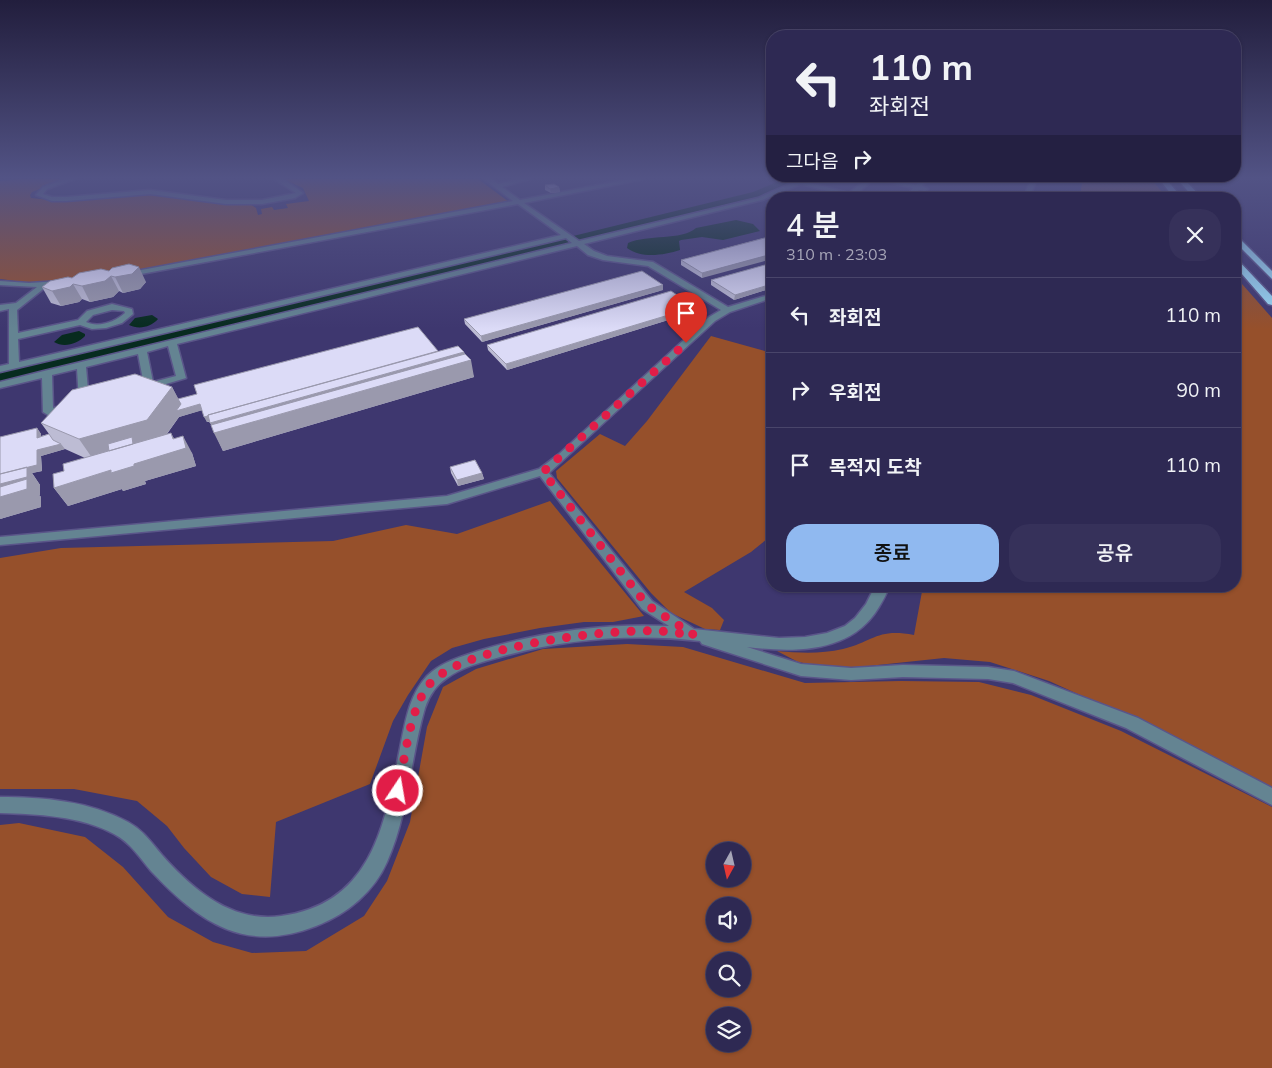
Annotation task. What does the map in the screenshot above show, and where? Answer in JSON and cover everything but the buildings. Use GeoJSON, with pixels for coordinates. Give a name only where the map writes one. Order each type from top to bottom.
{"type":"FeatureCollection","features":[{"type":"Feature","properties":{"kind":"highway"},"geometry":{"type":"LineString","coordinates":[[1241,243],[1272,276]]}},
{"type":"Feature","properties":{"kind":"highway"},"geometry":{"type":"LineString","coordinates":[[1241,267],[1272,302]]}},
{"type":"Feature","properties":{"kind":"street"},"geometry":{"type":"LineString","coordinates":[[117,276],[377,229]]}},
{"type":"Feature","properties":{"kind":"street"},"geometry":{"type":"LineString","coordinates":[[556,229],[599,256],[650,264],[727,310]]}},
{"type":"Feature","properties":{"kind":"street"},"geometry":{"type":"LineString","coordinates":[[0,369],[114,350],[629,229]]}},
{"type":"Feature","properties":{"kind":"street"},"geometry":{"type":"LineString","coordinates":[[0,385],[81,365],[114,350],[142,350],[172,343],[573,241]]}},
{"type":"Feature","properties":{"kind":"street"},"geometry":{"type":"LineString","coordinates":[[0,283],[44,285],[66,283]]}},
{"type":"Feature","properties":{"kind":"street"},"geometry":{"type":"LineString","coordinates":[[0,308],[15,305],[44,285]]}},
{"type":"Feature","properties":{"kind":"street"},"geometry":{"type":"LineString","coordinates":[[0,542],[448,500],[543,472],[564,456],[712,319],[727,310],[766,298]]}},
{"type":"Feature","properties":{"kind":"street"},"geometry":{"type":"LineString","coordinates":[[14,366],[13,309],[15,305]]}},
{"type":"Feature","properties":{"kind":"street"},"geometry":{"type":"LineString","coordinates":[[14,337],[81,322],[92,327],[107,325],[126,317],[129,314],[128,309],[118,307],[104,308],[85,316],[81,322]]}},
{"type":"Feature","properties":{"kind":"street"},"geometry":{"type":"LineString","coordinates":[[107,325],[114,350]]}},
{"type":"Feature","properties":{"kind":"street"},"geometry":{"type":"LineString","coordinates":[[142,350],[144,387],[181,378],[172,343]]}},
{"type":"Feature","properties":{"kind":"street"},"geometry":{"type":"LineString","coordinates":[[47,373],[48,412],[89,401],[81,365]]}},
{"type":"Feature","properties":{"kind":"street"},"geometry":{"type":"LineString","coordinates":[[543,472],[647,605],[694,635],[721,646],[801,670],[851,674],[903,671],[988,673],[1014,677],[1132,723],[1272,797]]}},
{"type":"Feature","properties":{"kind":"street"},"geometry":{"type":"LineString","coordinates":[[0,805],[63,810],[113,824],[135,836],[156,862],[200,904],[229,921],[265,928],[303,923],[334,909],[366,881],[380,857],[391,825],[417,706],[428,686],[441,672],[468,660],[506,649],[619,632],[656,631],[798,644],[824,640],[849,631],[864,618],[880,592]]}},
{"type":"Feature","properties":{"kind":"shaded area"},"geometry":{"type":"Polygon","coordinates":[[[0,229],[367,229],[148,270],[49,282],[31,283],[0,279],[0,229]]]}},
{"type":"Feature","properties":{"kind":"shaded area"},"geometry":{"type":"Polygon","coordinates":[[[695,229],[758,229],[760,231],[723,240],[702,237],[681,240],[679,241],[680,250],[660,254],[639,254],[627,248],[628,243],[636,240],[682,235],[695,229]]]}},
{"type":"Feature","properties":{"kind":"shaded area"},"geometry":{"type":"Polygon","coordinates":[[[1241,283],[1272,318],[1272,788],[1173,737],[1049,681],[990,662],[944,658],[859,667],[826,667],[798,662],[777,651],[827,652],[854,646],[884,634],[902,633],[914,635],[922,592],[1241,592],[1241,283]]]}},
{"type":"Feature","properties":{"kind":"shaded area"},"geometry":{"type":"Polygon","coordinates":[[[152,315],[158,319],[148,326],[137,327],[129,325],[135,318],[152,315]]]}},
{"type":"Feature","properties":{"kind":"shaded area"},"geometry":{"type":"Polygon","coordinates":[[[79,331],[85,334],[85,336],[74,343],[62,345],[54,342],[62,335],[79,331]]]}},
{"type":"Feature","properties":{"kind":"shaded area"},"geometry":{"type":"Polygon","coordinates":[[[711,336],[766,351],[766,540],[751,552],[684,592],[712,608],[724,620],[720,630],[705,629],[671,613],[651,593],[557,478],[556,471],[600,434],[625,446],[647,421],[711,336]]]}},
{"type":"Feature","properties":{"kind":"shaded area"},"geometry":{"type":"Polygon","coordinates":[[[550,501],[644,616],[613,622],[584,622],[540,628],[484,639],[452,648],[431,661],[393,721],[370,784],[276,822],[270,897],[242,894],[211,877],[167,826],[137,801],[74,789],[0,789],[0,558],[61,548],[333,541],[406,525],[457,534],[550,501]]]}},
{"type":"Feature","properties":{"kind":"shaded area"},"geometry":{"type":"Polygon","coordinates":[[[627,644],[683,647],[805,683],[979,682],[1031,695],[1121,731],[1272,807],[1272,1068],[0,1068],[0,825],[19,823],[85,837],[123,867],[168,917],[213,942],[252,953],[306,951],[364,916],[387,881],[410,822],[427,727],[443,687],[476,669],[543,649],[627,644]]]}},
{"type":"Feature","properties":{"kind":"waterway"},"geometry":{"type":"LineString","coordinates":[[0,377],[618,229]]}},
{"type":"Feature","properties":{"kind":"route"},"geometry":{"type":"LineString","coordinates":[[398,791],[417,706],[428,686],[441,672],[468,660],[506,649],[556,640],[619,632],[656,631],[694,635],[647,605],[543,472],[564,456],[686,343]]}}]}
